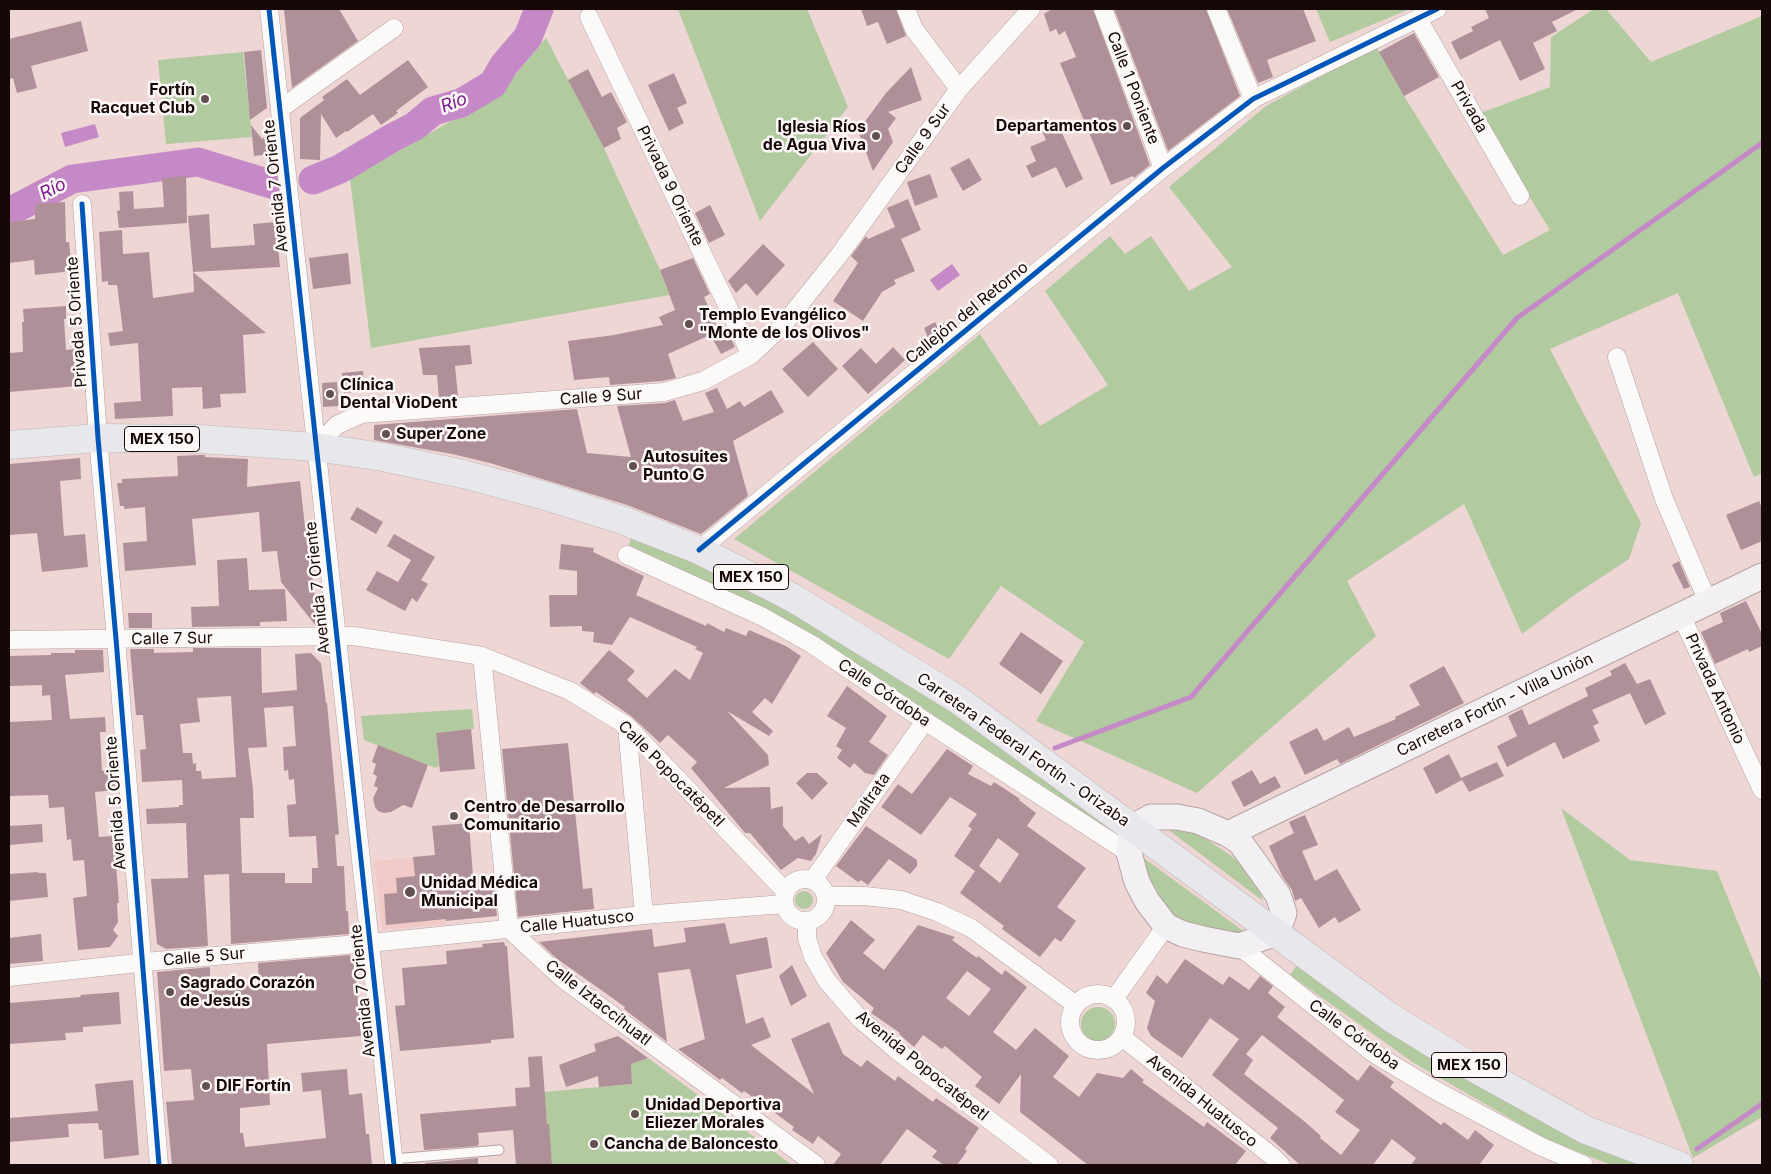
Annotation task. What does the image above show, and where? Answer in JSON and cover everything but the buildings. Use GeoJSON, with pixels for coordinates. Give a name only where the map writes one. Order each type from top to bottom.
{"type":"FeatureCollection","features":[{"type":"Feature","properties":{"kind":"main road","name":"MEX 150"},"geometry":{"type":"LineString","coordinates":[[9,445],[98,438],[200,439],[315,446]]}},
{"type":"Feature","properties":{"kind":"main road","name":"Carretera Federal Fortín - Orizaba"},"geometry":{"type":"LineString","coordinates":[[315,446],[383,457],[463,474],[542,495],[622,520],[699,550],[795,599],[957,699],[1390,1017],[1465,1063],[1586,1130],[1679,1165]]}},
{"type":"Feature","properties":{"kind":"main road","name":"Carretera Fortín - Villa Unión"},"geometry":{"type":"LineString","coordinates":[[1228,834],[1762,576]]}},
{"type":"Feature","properties":{"kind":"main road"},"geometry":{"type":"LineString","coordinates":[[1152,817],[1177,817],[1198,821],[1228,834],[1240,842],[1278,895],[1284,913],[1277,933],[1239,946],[1183,934],[1166,926],[1147,901],[1137,882],[1129,853],[1133,827],[1152,817]]}},
{"type":"Feature","properties":{"kind":"street","name":"Avenida 7 Oriente"},"geometry":{"type":"LineString","coordinates":[[268,9],[394,1162]]}},
{"type":"Feature","properties":{"kind":"street"},"geometry":{"type":"LineString","coordinates":[[906,9],[914,29],[959,89]]}},
{"type":"Feature","properties":{"kind":"street","name":"Calle 9 Sur"},"geometry":{"type":"LineString","coordinates":[[315,446],[337,425],[361,414],[664,392],[703,381],[751,355],[784,324],[834,262],[959,89],[1031,9]]}},
{"type":"Feature","properties":{"kind":"street","name":"Calle 1 Poniente"},"geometry":{"type":"LineString","coordinates":[[1103,9],[1163,168]]}},
{"type":"Feature","properties":{"kind":"street"},"geometry":{"type":"LineString","coordinates":[[1216,9],[1253,99]]}},
{"type":"Feature","properties":{"kind":"street","name":"Callejón del Retorno"},"geometry":{"type":"LineString","coordinates":[[699,550],[1163,168],[1253,99],[1438,9]]}},
{"type":"Feature","properties":{"kind":"street","name":"Privada 9 Oriente"},"geometry":{"type":"LineString","coordinates":[[589,17],[751,355]]}},
{"type":"Feature","properties":{"kind":"street","name":"Privada"},"geometry":{"type":"LineString","coordinates":[[1418,18],[1520,196]]}},
{"type":"Feature","properties":{"kind":"street"},"geometry":{"type":"LineString","coordinates":[[280,109],[394,28]]}},
{"type":"Feature","properties":{"kind":"street","name":"Privada 5 Oriente"},"geometry":{"type":"LineString","coordinates":[[82,204],[98,438]]}},
{"type":"Feature","properties":{"kind":"street"},"geometry":{"type":"LineString","coordinates":[[1617,357],[1664,499],[1708,602]]}},
{"type":"Feature","properties":{"kind":"street","name":"Avenida 5 Oriente"},"geometry":{"type":"LineString","coordinates":[[98,438],[159,1165]]}},
{"type":"Feature","properties":{"kind":"street","name":"Calle Córdoba"},"geometry":{"type":"LineString","coordinates":[[628,555],[763,617],[813,645],[925,721],[1129,853]]}},
{"type":"Feature","properties":{"kind":"street","name":"Privada Antonio"},"geometry":{"type":"LineString","coordinates":[[1681,615],[1762,790]]}},
{"type":"Feature","properties":{"kind":"street","name":"Calle 7 Sur"},"geometry":{"type":"LineString","coordinates":[[9,640],[336,636]]}},
{"type":"Feature","properties":{"kind":"street","name":"Calle Popocatépetl"},"geometry":{"type":"LineString","coordinates":[[336,636],[354,636],[482,656],[570,691],[627,726],[785,898]]}},
{"type":"Feature","properties":{"kind":"street"},"geometry":{"type":"LineString","coordinates":[[482,656],[509,929]]}},
{"type":"Feature","properties":{"kind":"street","name":"Maltrata"},"geometry":{"type":"LineString","coordinates":[[813,880],[925,721]]}},
{"type":"Feature","properties":{"kind":"street"},"geometry":{"type":"LineString","coordinates":[[627,726],[644,915]]}},
{"type":"Feature","properties":{"kind":"street"},"geometry":{"type":"LineString","coordinates":[[806,878],[813,880],[822,886],[827,896],[824,910],[820,916],[807,921],[795,919],[786,910],[785,898],[794,882],[806,878]]}},
{"type":"Feature","properties":{"kind":"street"},"geometry":{"type":"LineString","coordinates":[[827,896],[865,896],[901,900],[937,912],[971,928],[1076,1005]]}},
{"type":"Feature","properties":{"kind":"street","name":"Calle Huatusco"},"geometry":{"type":"LineString","coordinates":[[370,943],[644,915],[785,898]]}},
{"type":"Feature","properties":{"kind":"street","name":"Avenida Popocatépetl"},"geometry":{"type":"LineString","coordinates":[[807,921],[807,938],[813,958],[827,981],[860,1020],[1049,1165]]}},
{"type":"Feature","properties":{"kind":"street"},"geometry":{"type":"LineString","coordinates":[[1114,999],[1166,926]]}},
{"type":"Feature","properties":{"kind":"street","name":"Calle Iztaccíhuatl"},"geometry":{"type":"LineString","coordinates":[[509,929],[563,979],[816,1165]]}},
{"type":"Feature","properties":{"kind":"street","name":"Calle 5 Sur"},"geometry":{"type":"LineString","coordinates":[[9,977],[370,943]]}},
{"type":"Feature","properties":{"kind":"street","name":"Calle Córdoba"},"geometry":{"type":"LineString","coordinates":[[1239,946],[1373,1053],[1434,1089],[1540,1146],[1584,1165]]}},
{"type":"Feature","properties":{"kind":"street"},"geometry":{"type":"LineString","coordinates":[[1106,995],[1114,999],[1120,1004],[1126,1020],[1126,1029],[1122,1037],[1109,1048],[1100,1050],[1082,1046],[1072,1031],[1070,1022],[1076,1005],[1082,999],[1090,996],[1106,995]]}},
{"type":"Feature","properties":{"kind":"street","name":"Avenida Huatusco"},"geometry":{"type":"LineString","coordinates":[[1122,1037],[1281,1165]]}},
{"type":"Feature","properties":{"kind":"lane"},"geometry":{"type":"LineString","coordinates":[[394,1162],[499,1150]]}},
{"type":"Feature","properties":{"kind":"shaded area"},"geometry":{"type":"Polygon","coordinates":[[[95,124],[99,137],[65,147],[61,133],[95,124]]]}},
{"type":"Feature","properties":{"kind":"shaded area"},"geometry":{"type":"Polygon","coordinates":[[[952,264],[960,275],[938,291],[930,280],[952,264]]]}},
{"type":"Feature","properties":{"kind":"shaded area","name":"Unidad Médica Municipal"},"geometry":{"type":"Polygon","coordinates":[[[440,855],[446,924],[382,930],[374,861],[440,855]]]}},
{"type":"Feature","properties":{"kind":"green space"},"geometry":{"type":"Polygon","coordinates":[[[678,9],[807,9],[848,107],[760,221],[678,9]]]}},
{"type":"Feature","properties":{"kind":"green space"},"geometry":{"type":"Polygon","coordinates":[[[1316,9],[1410,9],[1330,42],[1316,9]]]}},
{"type":"Feature","properties":{"kind":"green space"},"geometry":{"type":"Polygon","coordinates":[[[1594,9],[1606,9],[1651,62],[1762,16],[1762,473],[1754,477],[1678,293],[1550,349],[1641,523],[1629,559],[1573,596],[1522,634],[1464,504],[1347,581],[1376,636],[1197,793],[1036,721],[1084,642],[1001,586],[949,659],[734,539],[980,334],[1040,426],[1108,385],[1045,291],[1110,236],[1125,254],[1151,236],[1189,291],[1232,267],[1169,187],[1266,106],[1376,46],[1404,96],[1503,255],[1550,230],[1478,114],[1550,87],[1551,37],[1594,9]]]}},
{"type":"Feature","properties":{"kind":"green space"},"geometry":{"type":"Polygon","coordinates":[[[546,38],[604,148],[660,270],[669,295],[371,348],[350,179],[500,93],[546,38]]]}},
{"type":"Feature","properties":{"kind":"green space","name":"Fortín Racquet Club"},"geometry":{"type":"Polygon","coordinates":[[[243,52],[252,137],[166,144],[158,60],[243,52]]]}},
{"type":"Feature","properties":{"kind":"green space"},"geometry":{"type":"Polygon","coordinates":[[[632,534],[790,609],[948,709],[1114,823],[1109,831],[940,720],[783,622],[629,545],[632,534]]]}},
{"type":"Feature","properties":{"kind":"green space"},"geometry":{"type":"Polygon","coordinates":[[[472,709],[474,729],[436,733],[439,766],[436,768],[364,740],[361,716],[472,709]]]}},
{"type":"Feature","properties":{"kind":"green space"},"geometry":{"type":"Polygon","coordinates":[[[1561,808],[1630,860],[1717,871],[1762,982],[1762,1117],[1693,1158],[1561,808]]]}},
{"type":"Feature","properties":{"kind":"green space"},"geometry":{"type":"Polygon","coordinates":[[[1166,828],[1190,831],[1230,855],[1245,867],[1257,884],[1263,901],[1166,828]]]}},
{"type":"Feature","properties":{"kind":"green space"},"geometry":{"type":"Polygon","coordinates":[[[1137,853],[1246,933],[1223,934],[1198,930],[1161,908],[1137,853]]]}},
{"type":"Feature","properties":{"kind":"green space"},"geometry":{"type":"Polygon","coordinates":[[[804,891],[810,894],[813,900],[810,906],[804,909],[798,906],[795,900],[798,894],[804,891]]]}},
{"type":"Feature","properties":{"kind":"green space"},"geometry":{"type":"Polygon","coordinates":[[[1296,966],[1424,1050],[1653,1165],[1611,1165],[1546,1139],[1414,1063],[1290,975],[1296,966]]]}},
{"type":"Feature","properties":{"kind":"green space"},"geometry":{"type":"Polygon","coordinates":[[[1098,1007],[1110,1012],[1115,1024],[1110,1036],[1098,1041],[1086,1036],[1081,1024],[1086,1012],[1098,1007]]]}},
{"type":"Feature","properties":{"kind":"green space","name":"Unidad Deportiva Eliezer Morales"},"geometry":{"type":"Polygon","coordinates":[[[648,1058],[792,1165],[552,1165],[544,1092],[632,1084],[631,1064],[648,1058]]]}},
{"type":"Feature","properties":{"kind":"waterway","name":"Río"},"geometry":{"type":"LineString","coordinates":[[313,180],[340,169],[415,126],[433,111],[461,103],[493,84],[504,65],[528,37],[539,9]]}},
{"type":"Feature","properties":{"kind":"waterway"},"geometry":{"type":"LineString","coordinates":[[1055,748],[1191,697],[1517,318],[1762,143]]}},
{"type":"Feature","properties":{"kind":"waterway","name":"Río"},"geometry":{"type":"LineString","coordinates":[[9,212],[72,179],[198,162],[277,186]]}},
{"type":"Feature","properties":{"kind":"waterway"},"geometry":{"type":"LineString","coordinates":[[1697,1149],[1762,1104]]}},
{"type":"Feature","properties":{"kind":"cycle path"},"geometry":{"type":"LineString","coordinates":[[269,9],[394,1165]]}},
{"type":"Feature","properties":{"kind":"cycle path"},"geometry":{"type":"LineString","coordinates":[[699,550],[1163,168],[1253,99],[1437,9]]}},
{"type":"Feature","properties":{"kind":"cycle path"},"geometry":{"type":"LineString","coordinates":[[82,204],[98,438],[159,1165]]}},
{"type":"Feature","properties":{"kind":"place","name":"Fortín Racquet Club"},"geometry":{"type":"Point","coordinates":[205,99]}},
{"type":"Feature","properties":{"kind":"place","name":"Departamentos"},"geometry":{"type":"Point","coordinates":[1127,126]}},
{"type":"Feature","properties":{"kind":"place","name":"Iglesia Ríos de Agua Viva"},"geometry":{"type":"Point","coordinates":[876,136]}},
{"type":"Feature","properties":{"kind":"place","name":"Templo Evangélico \"Monte de los Olivos\""},"geometry":{"type":"Point","coordinates":[689,324]}},
{"type":"Feature","properties":{"kind":"place","name":"Clínica Dental VioDent"},"geometry":{"type":"Point","coordinates":[330,394]}},
{"type":"Feature","properties":{"kind":"place","name":"Super Zone"},"geometry":{"type":"Point","coordinates":[386,434]}},
{"type":"Feature","properties":{"kind":"place","name":"Autosuites Punto G"},"geometry":{"type":"Point","coordinates":[633,466]}},
{"type":"Feature","properties":{"kind":"place","name":"Centro de Desarrollo Comunitario"},"geometry":{"type":"Point","coordinates":[454,816]}},
{"type":"Feature","properties":{"kind":"place","name":"Unidad Médica Municipal"},"geometry":{"type":"Point","coordinates":[410,892]}},
{"type":"Feature","properties":{"kind":"place","name":"Sagrado Corazón de Jesús"},"geometry":{"type":"Point","coordinates":[170,992]}},
{"type":"Feature","properties":{"kind":"place","name":"DIF Fortín"},"geometry":{"type":"Point","coordinates":[206,1086]}},
{"type":"Feature","properties":{"kind":"place","name":"Unidad Deportiva Eliezer Morales"},"geometry":{"type":"Point","coordinates":[635,1114]}},
{"type":"Feature","properties":{"kind":"place","name":"Cancha de Baloncesto"},"geometry":{"type":"Point","coordinates":[594,1144]}}]}
